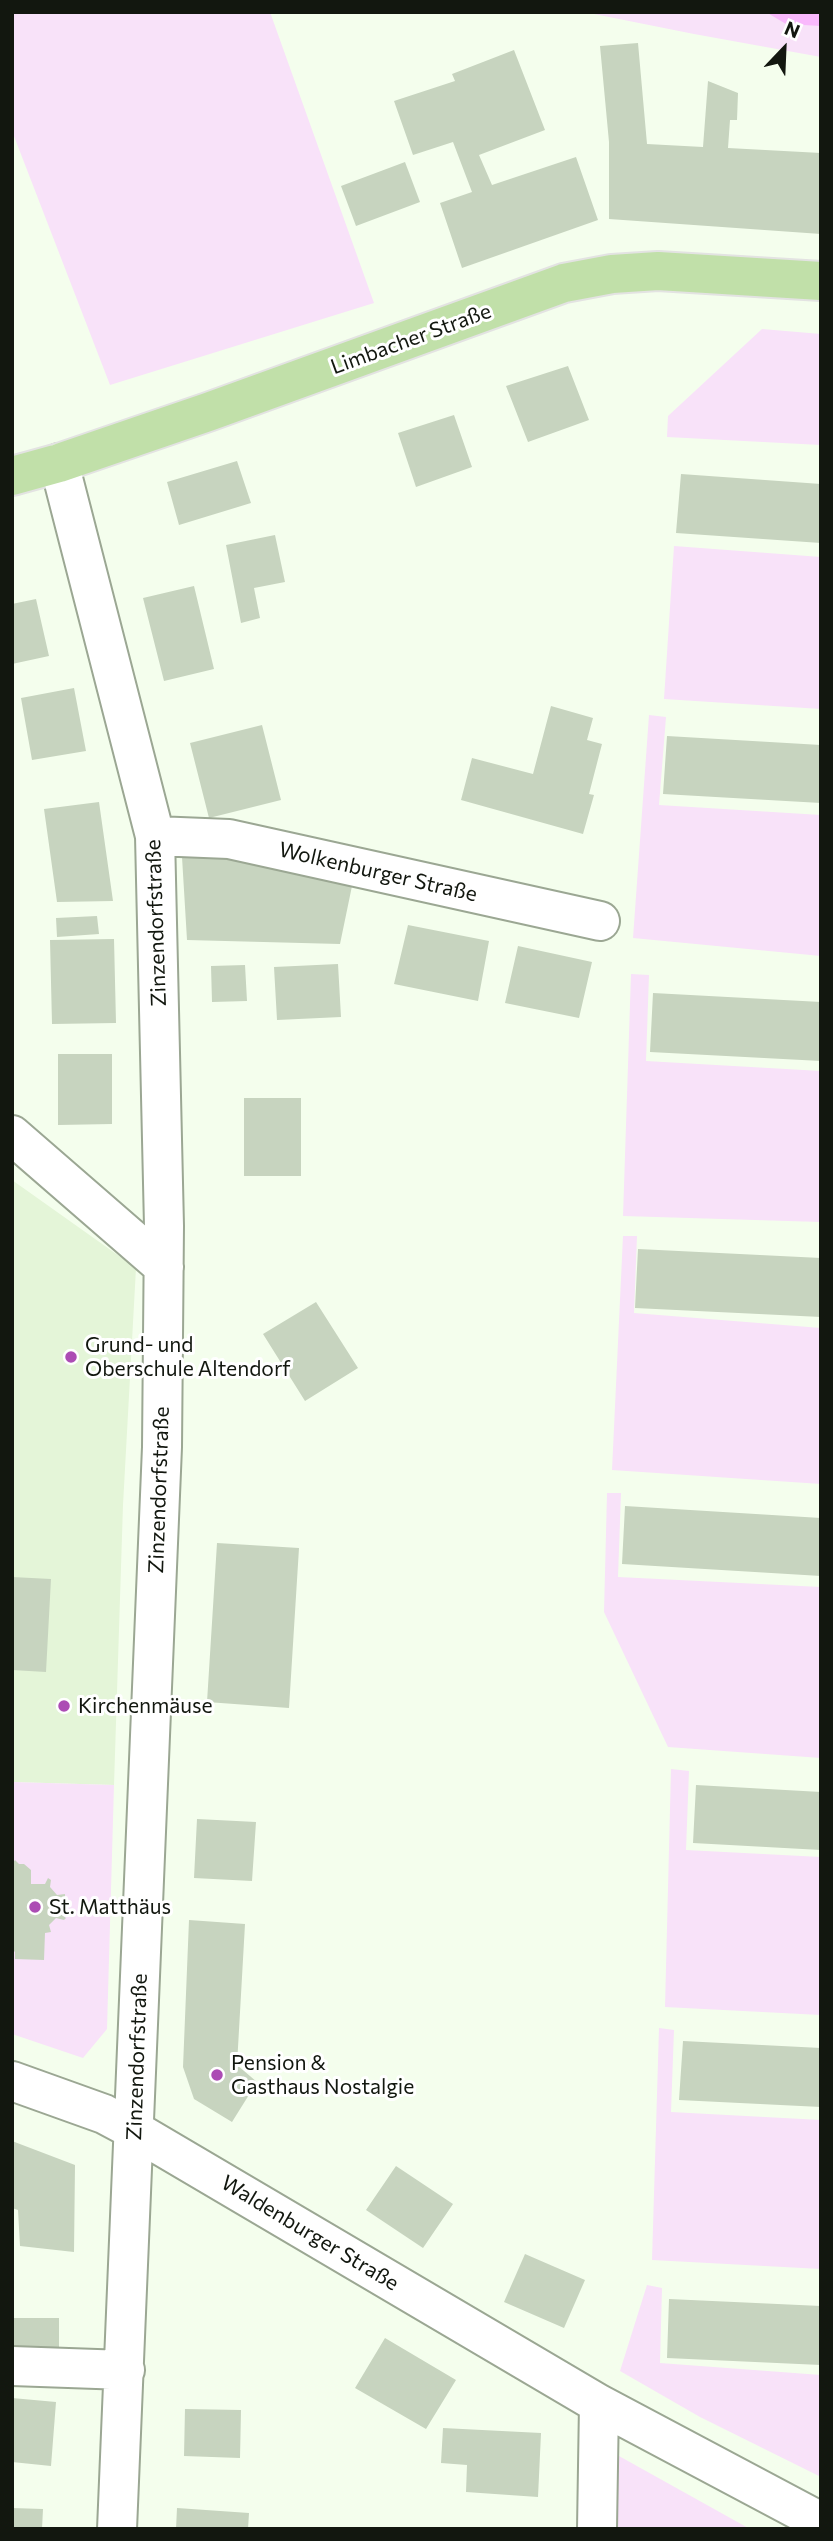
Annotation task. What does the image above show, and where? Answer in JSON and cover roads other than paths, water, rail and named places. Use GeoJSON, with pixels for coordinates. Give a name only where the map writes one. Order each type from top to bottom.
{"type":"FeatureCollection","features":[{"type":"Feature","properties":{"kind":"main road","name":"Limbacher Straße"},"geometry":{"type":"LineString","coordinates":[[12,476],[59,463],[323,371],[564,283],[611,274],[658,271],[821,281]]}},
{"type":"Feature","properties":{"kind":"street","name":"Zinzendorfstraße"},"geometry":{"type":"LineString","coordinates":[[59,463],[155,836],[164,1267],[162,1447],[117,2529]]}},
{"type":"Feature","properties":{"kind":"street","name":"Wolkenburger Straße"},"geometry":{"type":"LineString","coordinates":[[155,836],[229,839],[600,921]]}},
{"type":"Feature","properties":{"kind":"street"},"geometry":{"type":"LineString","coordinates":[[12,1135],[164,1267]]}},
{"type":"Feature","properties":{"kind":"street","name":"Waldenburger Straße"},"geometry":{"type":"LineString","coordinates":[[12,2081],[104,2114],[134,2130],[598,2404],[821,2522]]}},
{"type":"Feature","properties":{"kind":"street"},"geometry":{"type":"LineString","coordinates":[[12,2366],[125,2370]]}},
{"type":"Feature","properties":{"kind":"street"},"geometry":{"type":"LineString","coordinates":[[597,2529],[598,2404]]}},
{"type":"Feature","properties":{"kind":"place","name":"Grund- und Oberschule Altendorf"},"geometry":{"type":"Point","coordinates":[71,1357]}},
{"type":"Feature","properties":{"kind":"place","name":"Kirchenmäuse"},"geometry":{"type":"Point","coordinates":[64,1706]}},
{"type":"Feature","properties":{"kind":"place","name":"St. Matthäus"},"geometry":{"type":"Point","coordinates":[35,1907]}},
{"type":"Feature","properties":{"kind":"place","name":"Pension & Gasthaus Nostalgie"},"geometry":{"type":"Point","coordinates":[217,2075]}}]}
